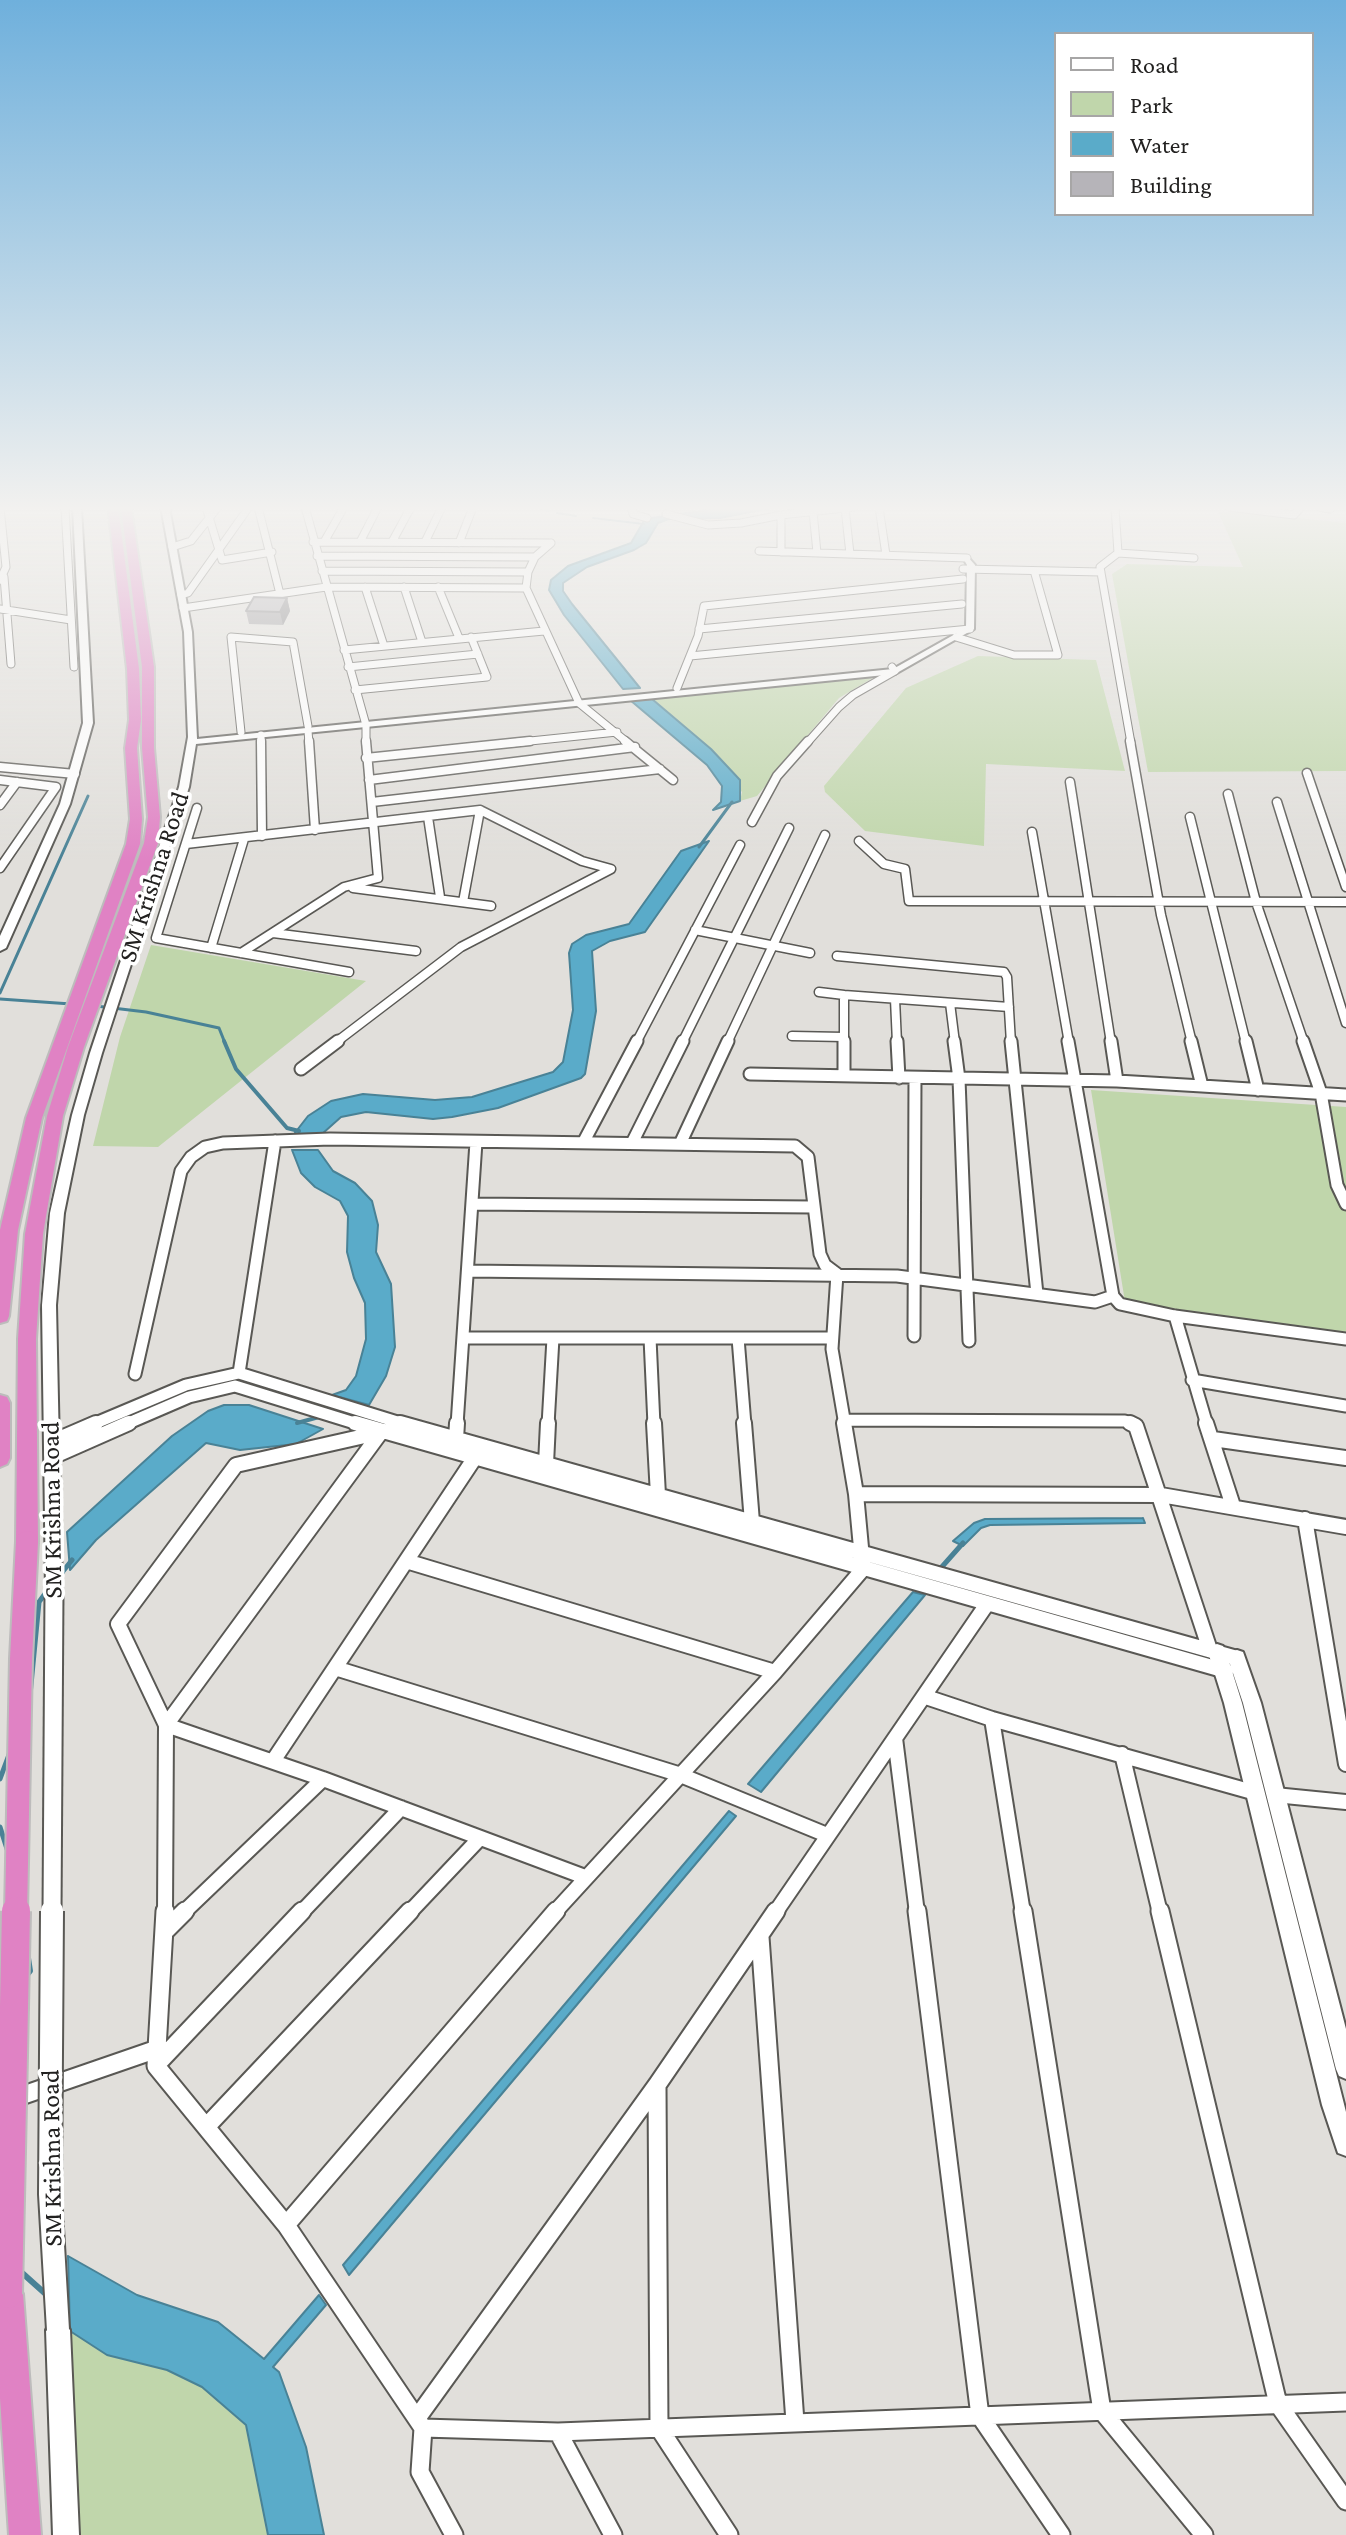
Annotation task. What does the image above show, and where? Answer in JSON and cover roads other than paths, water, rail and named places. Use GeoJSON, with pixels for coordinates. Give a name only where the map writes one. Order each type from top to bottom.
{"type":"FeatureCollection","features":[{"type":"Feature","properties":{"kind":"highway","name":"SM Krishna Road"},"geometry":{"type":"LineString","coordinates":[[25,2535],[8,2294],[21,1659],[27,1542],[27,1339],[34,1234],[55,1116],[76,1047],[151,843],[154,817],[148,667],[138,652],[133,625]]}},
{"type":"Feature","properties":{"kind":"highway","name":"SM Krishna Road"},"geometry":{"type":"LineString","coordinates":[[0,1316],[9,1230],[34,1118],[133,844],[136,819],[133,732],[138,652],[136,625]]}},
{"type":"Feature","properties":{"kind":"highway","name":"SM Krishna Road"},"geometry":{"type":"LineString","coordinates":[[0,1403],[0,1458]]}},
{"type":"Feature","properties":{"kind":"street"},"geometry":{"type":"LineString","coordinates":[[0,631],[9,625]]}},
{"type":"Feature","properties":{"kind":"street"},"geometry":{"type":"LineString","coordinates":[[9,625],[11,664]]}},
{"type":"Feature","properties":{"kind":"street"},"geometry":{"type":"LineString","coordinates":[[71,625],[74,667]]}},
{"type":"Feature","properties":{"kind":"street"},"geometry":{"type":"LineString","coordinates":[[0,948],[65,804],[75,774],[88,723],[84,625]]}},
{"type":"Feature","properties":{"kind":"street","name":"SM Krishna Road"},"geometry":{"type":"LineString","coordinates":[[66,2535],[50,2194],[54,1576],[49,1305],[57,1213],[78,1115],[184,787],[193,740],[187,625]]}},
{"type":"Feature","properties":{"kind":"street"},"geometry":{"type":"LineString","coordinates":[[241,953],[344,887],[378,878],[365,722],[337,625]]}},
{"type":"Feature","properties":{"kind":"street"},"geometry":{"type":"LineString","coordinates":[[377,625],[384,646]]}},
{"type":"Feature","properties":{"kind":"street"},"geometry":{"type":"LineString","coordinates":[[417,625],[422,642]]}},
{"type":"Feature","properties":{"kind":"street"},"geometry":{"type":"LineString","coordinates":[[454,625],[459,638]]}},
{"type":"Feature","properties":{"kind":"street"},"geometry":{"type":"LineString","coordinates":[[542,625],[578,701],[673,780]]}},
{"type":"Feature","properties":{"kind":"street"},"geometry":{"type":"LineString","coordinates":[[677,688],[700,625]]}},
{"type":"Feature","properties":{"kind":"street"},"geometry":{"type":"LineString","coordinates":[[699,629],[738,625]]}},
{"type":"Feature","properties":{"kind":"street"},"geometry":{"type":"LineString","coordinates":[[956,634],[962,625]]}},
{"type":"Feature","properties":{"kind":"street"},"geometry":{"type":"LineString","coordinates":[[752,822],[777,776],[839,707],[894,669],[970,629],[970,625]]}},
{"type":"Feature","properties":{"kind":"street"},"geometry":{"type":"LineString","coordinates":[[690,656],[956,634],[1014,655],[1058,655],[1050,625]]}},
{"type":"Feature","properties":{"kind":"street"},"geometry":{"type":"LineString","coordinates":[[1110,625],[1159,902],[1202,1086]]}},
{"type":"Feature","properties":{"kind":"street"},"geometry":{"type":"LineString","coordinates":[[344,650],[544,631]]}},
{"type":"Feature","properties":{"kind":"street"},"geometry":{"type":"LineString","coordinates":[[241,732],[231,637],[293,642],[308,728],[315,830]]}},
{"type":"Feature","properties":{"kind":"street"},"geometry":{"type":"LineString","coordinates":[[355,690],[487,677],[471,637]]}},
{"type":"Feature","properties":{"kind":"street"},"geometry":{"type":"LineString","coordinates":[[348,667],[478,654]]}},
{"type":"Feature","properties":{"kind":"street"},"geometry":{"type":"LineString","coordinates":[[193,740],[894,669]]}},
{"type":"Feature","properties":{"kind":"street"},"geometry":{"type":"LineString","coordinates":[[578,701],[677,688],[894,669]]}},
{"type":"Feature","properties":{"kind":"street"},"geometry":{"type":"LineString","coordinates":[[193,740],[241,732],[308,728]]}},
{"type":"Feature","properties":{"kind":"street"},"geometry":{"type":"LineString","coordinates":[[366,758],[617,732]]}},
{"type":"Feature","properties":{"kind":"street"},"geometry":{"type":"LineString","coordinates":[[261,735],[262,836]]}},
{"type":"Feature","properties":{"kind":"street"},"geometry":{"type":"LineString","coordinates":[[369,780],[635,747]]}},
{"type":"Feature","properties":{"kind":"street"},"geometry":{"type":"LineString","coordinates":[[0,767],[75,774]]}},
{"type":"Feature","properties":{"kind":"street"},"geometry":{"type":"LineString","coordinates":[[372,802],[660,769]]}},
{"type":"Feature","properties":{"kind":"street"},"geometry":{"type":"LineString","coordinates":[[1307,773],[1346,887]]}},
{"type":"Feature","properties":{"kind":"street"},"geometry":{"type":"LineString","coordinates":[[0,780],[56,787],[0,868]]}},
{"type":"Feature","properties":{"kind":"street"},"geometry":{"type":"LineString","coordinates":[[0,805],[17,782]]}},
{"type":"Feature","properties":{"kind":"street"},"geometry":{"type":"LineString","coordinates":[[1070,782],[1117,1081]]}},
{"type":"Feature","properties":{"kind":"street"},"geometry":{"type":"LineString","coordinates":[[1228,794],[1256,902],[1321,1093],[1337,1185],[1346,1204]]}},
{"type":"Feature","properties":{"kind":"street"},"geometry":{"type":"LineString","coordinates":[[1277,802],[1346,1023]]}},
{"type":"Feature","properties":{"kind":"street"},"geometry":{"type":"LineString","coordinates":[[197,808],[156,938],[349,972]]}},
{"type":"Feature","properties":{"kind":"street"},"geometry":{"type":"LineString","coordinates":[[186,844],[480,810],[582,861],[611,869],[461,947],[301,1069]]}},
{"type":"Feature","properties":{"kind":"street"},"geometry":{"type":"LineString","coordinates":[[463,902],[480,810]]}},
{"type":"Feature","properties":{"kind":"street"},"geometry":{"type":"LineString","coordinates":[[428,817],[440,897]]}},
{"type":"Feature","properties":{"kind":"street"},"geometry":{"type":"LineString","coordinates":[[1190,817],[1258,1090]]}},
{"type":"Feature","properties":{"kind":"street"},"geometry":{"type":"LineString","coordinates":[[632,1143],[789,828]]}},
{"type":"Feature","properties":{"kind":"street"},"geometry":{"type":"LineString","coordinates":[[1032,832],[1113,1296],[1120,1304],[1175,1316],[1346,1339]]}},
{"type":"Feature","properties":{"kind":"street"},"geometry":{"type":"LineString","coordinates":[[680,1144],[825,835]]}},
{"type":"Feature","properties":{"kind":"street"},"geometry":{"type":"LineString","coordinates":[[211,948],[244,839]]}},
{"type":"Feature","properties":{"kind":"street"},"geometry":{"type":"LineString","coordinates":[[859,841],[884,864],[905,869],[909,901],[1346,902]]}},
{"type":"Feature","properties":{"kind":"street"},"geometry":{"type":"LineString","coordinates":[[583,1143],[740,845]]}},
{"type":"Feature","properties":{"kind":"street"},"geometry":{"type":"LineString","coordinates":[[344,887],[491,906]]}},
{"type":"Feature","properties":{"kind":"street"},"geometry":{"type":"LineString","coordinates":[[695,930],[810,953]]}},
{"type":"Feature","properties":{"kind":"street"},"geometry":{"type":"LineString","coordinates":[[273,933],[416,951]]}},
{"type":"Feature","properties":{"kind":"street"},"geometry":{"type":"LineString","coordinates":[[837,956],[1004,972],[1008,981],[1013,1079],[1037,1294]]}},
{"type":"Feature","properties":{"kind":"street"},"geometry":{"type":"LineString","coordinates":[[819,992],[1009,1007]]}},
{"type":"Feature","properties":{"kind":"street"},"geometry":{"type":"LineString","coordinates":[[844,995],[844,1076]]}},
{"type":"Feature","properties":{"kind":"street"},"geometry":{"type":"LineString","coordinates":[[895,999],[899,1078]]}},
{"type":"Feature","properties":{"kind":"street"},"geometry":{"type":"LineString","coordinates":[[950,1003],[959,1079],[969,1341]]}},
{"type":"Feature","properties":{"kind":"street"},"geometry":{"type":"LineString","coordinates":[[792,1036],[844,1037]]}},
{"type":"Feature","properties":{"kind":"street"},"geometry":{"type":"LineString","coordinates":[[750,1074],[1117,1081],[1346,1095]]}},
{"type":"Feature","properties":{"kind":"street"},"geometry":{"type":"LineString","coordinates":[[914,1336],[915,1078]]}},
{"type":"Feature","properties":{"kind":"street"},"geometry":{"type":"LineString","coordinates":[[239,1373],[275,1141]]}},
{"type":"Feature","properties":{"kind":"street"},"geometry":{"type":"LineString","coordinates":[[456,1439],[476,1142]]}},
{"type":"Feature","properties":{"kind":"street"},"geometry":{"type":"LineString","coordinates":[[135,1374],[181,1171],[191,1157],[205,1147],[223,1143],[632,1143],[801,1148],[808,1157],[820,1254],[825,1265],[837,1274]]}},
{"type":"Feature","properties":{"kind":"street"},"geometry":{"type":"LineString","coordinates":[[473,1204],[812,1207]]}},
{"type":"Feature","properties":{"kind":"street"},"geometry":{"type":"LineString","coordinates":[[468,1271],[837,1274],[915,1278],[1095,1302],[1113,1296]]}},
{"type":"Feature","properties":{"kind":"street"},"geometry":{"type":"LineString","coordinates":[[286,2225],[585,1877],[775,1672],[863,1561],[832,1338],[837,1274]]}},
{"type":"Feature","properties":{"kind":"street"},"geometry":{"type":"LineString","coordinates":[[1175,1316],[1192,1380],[1233,1506]]}},
{"type":"Feature","properties":{"kind":"street"},"geometry":{"type":"LineString","coordinates":[[463,1338],[832,1338]]}},
{"type":"Feature","properties":{"kind":"street"},"geometry":{"type":"LineString","coordinates":[[546,1464],[553,1338]]}},
{"type":"Feature","properties":{"kind":"street"},"geometry":{"type":"LineString","coordinates":[[650,1338],[658,1495]]}},
{"type":"Feature","properties":{"kind":"street"},"geometry":{"type":"LineString","coordinates":[[738,1338],[752,1522]]}},
{"type":"Feature","properties":{"kind":"street"},"geometry":{"type":"LineString","coordinates":[[52,1449],[186,1385],[239,1373],[409,1426],[752,1522],[925,1586],[987,1604],[1226,1661]]}},
{"type":"Feature","properties":{"kind":"street"},"geometry":{"type":"LineString","coordinates":[[1192,1380],[1346,1406]]}},
{"type":"Feature","properties":{"kind":"street"},"geometry":{"type":"LineString","coordinates":[[52,1449],[189,1397],[235,1386],[474,1459],[863,1561],[944,1575],[1226,1661]]}},
{"type":"Feature","properties":{"kind":"street"},"geometry":{"type":"LineString","coordinates":[[845,1420],[1125,1421],[1136,1426],[1226,1661],[1346,2069]]}},
{"type":"Feature","properties":{"kind":"street"},"geometry":{"type":"LineString","coordinates":[[409,1426],[236,1465],[118,1624],[166,1725],[165,1931],[157,2058],[206,2127],[286,2225],[420,2423],[420,2472],[454,2535]]}},
{"type":"Feature","properties":{"kind":"street"},"geometry":{"type":"LineString","coordinates":[[166,1725],[381,1432]]}},
{"type":"Feature","properties":{"kind":"street"},"geometry":{"type":"LineString","coordinates":[[1213,1439],[1346,1458]]}},
{"type":"Feature","properties":{"kind":"street"},"geometry":{"type":"LineString","coordinates":[[273,1761],[474,1459]]}},
{"type":"Feature","properties":{"kind":"street"},"geometry":{"type":"LineString","coordinates":[[856,1494],[1161,1495],[1346,1527]]}},
{"type":"Feature","properties":{"kind":"street"},"geometry":{"type":"LineString","coordinates":[[1305,1519],[1346,1764]]}},
{"type":"Feature","properties":{"kind":"street"},"geometry":{"type":"LineString","coordinates":[[406,1561],[775,1672]]}},
{"type":"Feature","properties":{"kind":"street"},"geometry":{"type":"LineString","coordinates":[[420,2423],[926,1697],[987,1604]]}},
{"type":"Feature","properties":{"kind":"street"},"geometry":{"type":"LineString","coordinates":[[335,1668],[678,1774],[827,1835]]}},
{"type":"Feature","properties":{"kind":"street"},"geometry":{"type":"LineString","coordinates":[[926,1697],[992,1719],[1266,1794],[1346,1802]]}},
{"type":"Feature","properties":{"kind":"street"},"geometry":{"type":"LineString","coordinates":[[992,1719],[1102,2411],[1204,2535]]}},
{"type":"Feature","properties":{"kind":"street"},"geometry":{"type":"LineString","coordinates":[[166,1725],[323,1779],[585,1877]]}},
{"type":"Feature","properties":{"kind":"street"},"geometry":{"type":"LineString","coordinates":[[895,1738],[980,2416],[1061,2535]]}},
{"type":"Feature","properties":{"kind":"street"},"geometry":{"type":"LineString","coordinates":[[1122,1754],[1278,2404],[1346,2501]]}},
{"type":"Feature","properties":{"kind":"street"},"geometry":{"type":"LineString","coordinates":[[165,1931],[323,1779]]}},
{"type":"Feature","properties":{"kind":"street"},"geometry":{"type":"LineString","coordinates":[[1266,1794],[1333,2105],[1346,2145]]}},
{"type":"Feature","properties":{"kind":"street"},"geometry":{"type":"LineString","coordinates":[[0,2103],[157,2058],[401,1808]]}},
{"type":"Feature","properties":{"kind":"street"},"geometry":{"type":"LineString","coordinates":[[206,2127],[480,1838]]}},
{"type":"Feature","properties":{"kind":"street"},"geometry":{"type":"LineString","coordinates":[[760,1936],[795,2422]]}},
{"type":"Feature","properties":{"kind":"street"},"geometry":{"type":"LineString","coordinates":[[657,2085],[659,2428],[729,2535]]}},
{"type":"Feature","properties":{"kind":"street"},"geometry":{"type":"LineString","coordinates":[[420,2423],[558,2432],[1346,2402]]}},
{"type":"Feature","properties":{"kind":"street"},"geometry":{"type":"LineString","coordinates":[[558,2432],[613,2535]]}},
{"type":"Feature","properties":{"kind":"water"},"geometry":{"type":"Polygon","coordinates":[[[572,625],[589,625],[640,688],[623,689],[572,625]]]}},
{"type":"Feature","properties":{"kind":"water"},"geometry":{"type":"Polygon","coordinates":[[[652,699],[711,749],[740,780],[740,801],[713,810],[721,802],[722,786],[707,765],[630,700],[652,699]]]}},
{"type":"Feature","properties":{"kind":"water"},"geometry":{"type":"Polygon","coordinates":[[[709,841],[645,932],[610,941],[592,951],[596,1011],[585,1074],[581,1078],[498,1108],[452,1117],[433,1119],[366,1112],[341,1117],[322,1134],[294,1134],[308,1116],[331,1101],[363,1094],[435,1100],[472,1097],[553,1072],[563,1062],[573,1010],[569,953],[572,944],[586,935],[629,924],[681,851],[709,841]]]}},
{"type":"Feature","properties":{"kind":"water"},"geometry":{"type":"Polygon","coordinates":[[[292,1150],[318,1150],[333,1171],[355,1183],[372,1201],[378,1225],[376,1252],[391,1284],[395,1347],[386,1376],[369,1405],[332,1395],[346,1390],[356,1376],[366,1339],[365,1303],[347,1252],[348,1216],[340,1201],[315,1187],[301,1173],[292,1150]]]}},
{"type":"Feature","properties":{"kind":"water"},"geometry":{"type":"Polygon","coordinates":[[[224,1405],[249,1405],[323,1429],[296,1444],[240,1450],[206,1443],[96,1540],[70,1570],[67,1532],[172,1436],[208,1411],[224,1405]]]}},
{"type":"Feature","properties":{"kind":"water"},"geometry":{"type":"Polygon","coordinates":[[[1143,1518],[1145,1523],[990,1525],[981,1528],[963,1546],[953,1541],[974,1523],[985,1519],[1143,1518]]]}},
{"type":"Feature","properties":{"kind":"water"},"geometry":{"type":"Polygon","coordinates":[[[913,1592],[925,1595],[761,1792],[748,1784],[913,1592]]]}},
{"type":"Feature","properties":{"kind":"water"},"geometry":{"type":"Polygon","coordinates":[[[729,1811],[736,1816],[349,2275],[343,2265],[729,1811]]]}},
{"type":"Feature","properties":{"kind":"water"},"geometry":{"type":"Polygon","coordinates":[[[68,2256],[137,2295],[218,2322],[264,2359],[319,2295],[326,2305],[273,2367],[279,2372],[306,2447],[324,2535],[268,2535],[246,2425],[202,2387],[167,2370],[107,2355],[70,2331],[68,2256]]]}},
{"type":"Feature","properties":{"kind":"waterway"},"geometry":{"type":"LineString","coordinates":[[0,993],[88,796]]}},
{"type":"Feature","properties":{"kind":"waterway"},"geometry":{"type":"LineString","coordinates":[[699,847],[732,802]]}},
{"type":"Feature","properties":{"kind":"waterway"},"geometry":{"type":"LineString","coordinates":[[0,999],[71,1004]]}},
{"type":"Feature","properties":{"kind":"waterway"},"geometry":{"type":"LineString","coordinates":[[96,1006],[146,1012],[219,1028],[225,1043]]}},
{"type":"Feature","properties":{"kind":"waterway"},"geometry":{"type":"LineString","coordinates":[[224,1041],[236,1069],[287,1128],[299,1131]]}},
{"type":"Feature","properties":{"kind":"waterway"},"geometry":{"type":"LineString","coordinates":[[297,1423],[319,1417]]}},
{"type":"Feature","properties":{"kind":"waterway"},"geometry":{"type":"LineString","coordinates":[[940,1569],[963,1543]]}},
{"type":"Feature","properties":{"kind":"waterway"},"geometry":{"type":"LineString","coordinates":[[60,1575],[72,1560]]}},
{"type":"Feature","properties":{"kind":"waterway"},"geometry":{"type":"LineString","coordinates":[[30,1695],[39,1602],[47,1591]]}},
{"type":"Feature","properties":{"kind":"waterway"},"geometry":{"type":"LineString","coordinates":[[0,1779],[10,1752]]}},
{"type":"Feature","properties":{"kind":"waterway"},"geometry":{"type":"LineString","coordinates":[[0,1827],[8,1852]]}},
{"type":"Feature","properties":{"kind":"waterway"},"geometry":{"type":"LineString","coordinates":[[26,1976],[30,1971],[28,1958]]}},
{"type":"Feature","properties":{"kind":"waterway"},"geometry":{"type":"LineString","coordinates":[[20,2271],[49,2297]]}}]}
